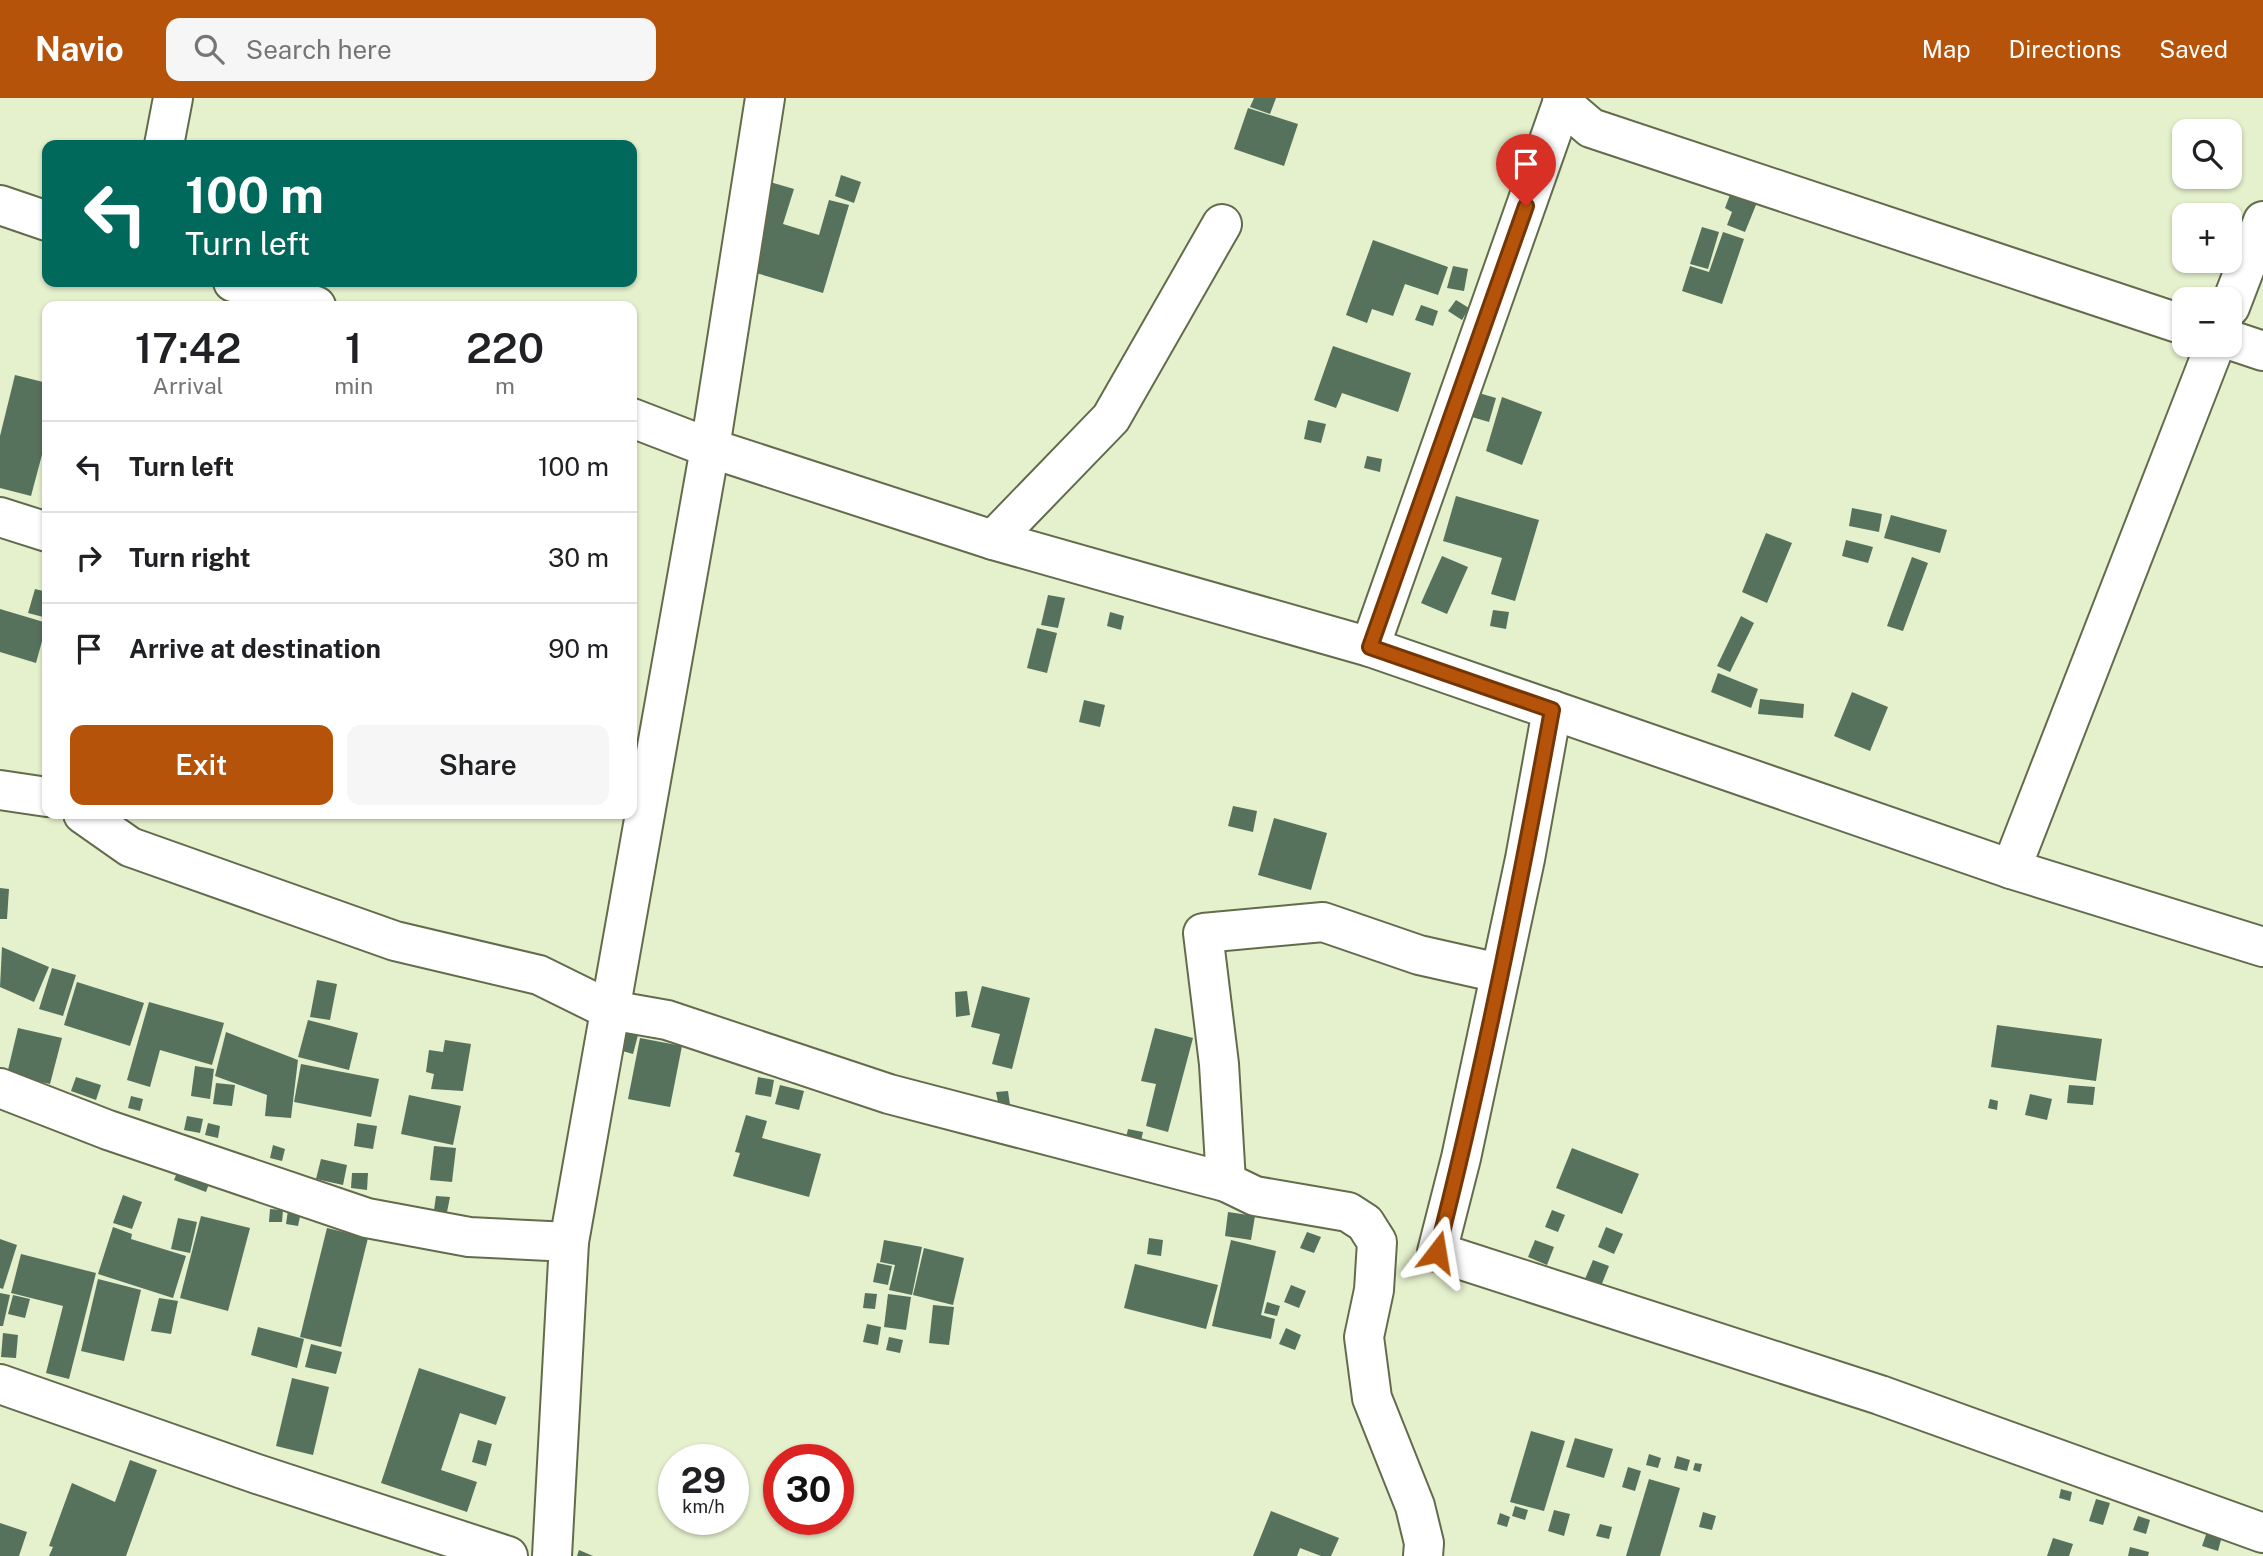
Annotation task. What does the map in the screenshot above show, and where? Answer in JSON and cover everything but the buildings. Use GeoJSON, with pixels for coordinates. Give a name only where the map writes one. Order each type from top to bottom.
{"type":"FeatureCollection","features":[{"type":"Feature","properties":{"kind":"street"},"geometry":{"type":"LineString","coordinates":[[165,140],[173,98]]}},
{"type":"Feature","properties":{"kind":"street"},"geometry":{"type":"LineString","coordinates":[[552,1556],[569,1242],[710,449],[765,98]]}},
{"type":"Feature","properties":{"kind":"street"},"geometry":{"type":"LineString","coordinates":[[1370,647],[1563,100],[1591,128],[2172,320]]}},
{"type":"Feature","properties":{"kind":"street"},"geometry":{"type":"LineString","coordinates":[[0,205],[42,220]]}},
{"type":"Feature","properties":{"kind":"street"},"geometry":{"type":"LineString","coordinates":[[2238,287],[2263,221]]}},
{"type":"Feature","properties":{"kind":"street"},"geometry":{"type":"LineString","coordinates":[[993,540],[1111,418],[1222,224]]}},
{"type":"Feature","properties":{"kind":"street"},"geometry":{"type":"LineString","coordinates":[[250,287],[299,301]]}},
{"type":"Feature","properties":{"kind":"street"},"geometry":{"type":"LineString","coordinates":[[2242,344],[2263,351]]}},
{"type":"Feature","properties":{"kind":"street"},"geometry":{"type":"LineString","coordinates":[[2011,869],[2210,357]]}},
{"type":"Feature","properties":{"kind":"street"},"geometry":{"type":"LineString","coordinates":[[637,420],[710,449],[993,540],[1370,647],[2011,869],[2263,947]]}},
{"type":"Feature","properties":{"kind":"street"},"geometry":{"type":"LineString","coordinates":[[0,517],[42,530]]}},
{"type":"Feature","properties":{"kind":"street"},"geometry":{"type":"LineString","coordinates":[[1552,710],[1525,859],[1461,1158],[1437,1252],[1880,1395],[2263,1533]]}},
{"type":"Feature","properties":{"kind":"street"},"geometry":{"type":"LineString","coordinates":[[0,790],[42,796]]}},
{"type":"Feature","properties":{"kind":"street"},"geometry":{"type":"LineString","coordinates":[[90,819],[130,847],[395,941],[539,975],[610,1010],[667,1020],[889,1094],[1226,1182],[1255,1196],[1348,1212],[1365,1223],[1377,1242],[1374,1290],[1364,1337],[1372,1398],[1415,1506],[1424,1543],[1423,1556]]}},
{"type":"Feature","properties":{"kind":"street"},"geometry":{"type":"LineString","coordinates":[[1226,1182],[1219,1065],[1202,933],[1323,922],[1419,955],[1499,972]]}},
{"type":"Feature","properties":{"kind":"street"},"geometry":{"type":"LineString","coordinates":[[0,1088],[108,1130],[367,1218],[469,1237],[569,1242]]}},
{"type":"Feature","properties":{"kind":"street"},"geometry":{"type":"LineString","coordinates":[[0,1384],[257,1474],[508,1556]]}},
{"type":"Feature","properties":{"kind":"route"},"geometry":{"type":"LineString","coordinates":[[1437,1252],[1461,1158],[1525,859],[1552,710],[1370,647],[1526,206]]}}]}
